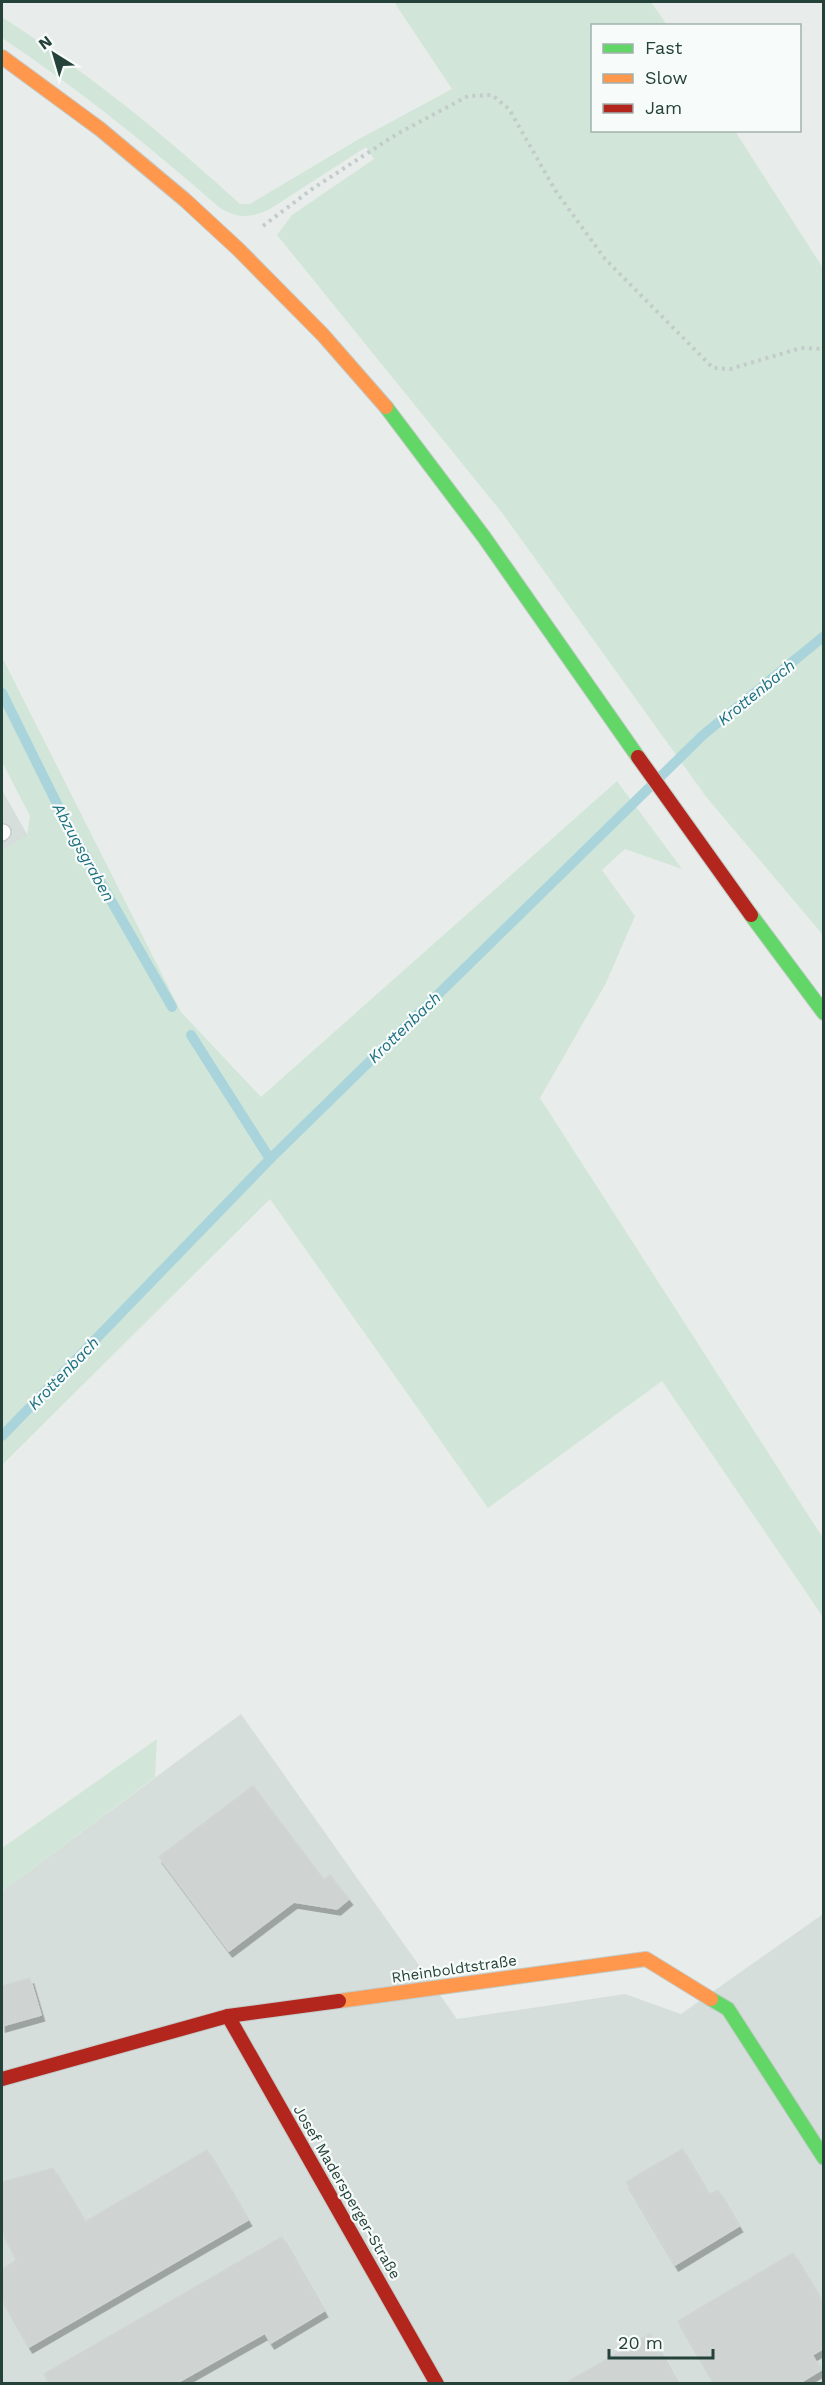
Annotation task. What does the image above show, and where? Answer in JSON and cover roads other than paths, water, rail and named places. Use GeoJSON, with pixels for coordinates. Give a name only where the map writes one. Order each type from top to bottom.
{"type":"FeatureCollection","features":[{"type":"Feature","properties":{"kind":"street"},"geometry":{"type":"LineString","coordinates":[[2,57],[100,129],[185,200],[238,249],[323,335],[376,393],[484,537],[726,882],[824,1012]]}},
{"type":"Feature","properties":{"kind":"street","name":"Rheinboldtstraße"},"geometry":{"type":"LineString","coordinates":[[2,2079],[228,2016],[646,1959],[728,2009],[824,2158]]}},
{"type":"Feature","properties":{"kind":"street","name":"Josef Madersperger-Straße"},"geometry":{"type":"LineString","coordinates":[[228,2016],[437,2384]]}},
{"type":"Feature","properties":{"kind":"waterway","name":"Krottenbach"},"geometry":{"type":"LineString","coordinates":[[2,1436],[270,1159],[703,735],[824,636]]}},
{"type":"Feature","properties":{"kind":"waterway","name":"Abzugsgraben"},"geometry":{"type":"LineString","coordinates":[[2,693],[66,822],[172,1007]]}},
{"type":"Feature","properties":{"kind":"waterway","name":"Abzugsgraben"},"geometry":{"type":"LineString","coordinates":[[191,1035],[270,1159]]}}]}
